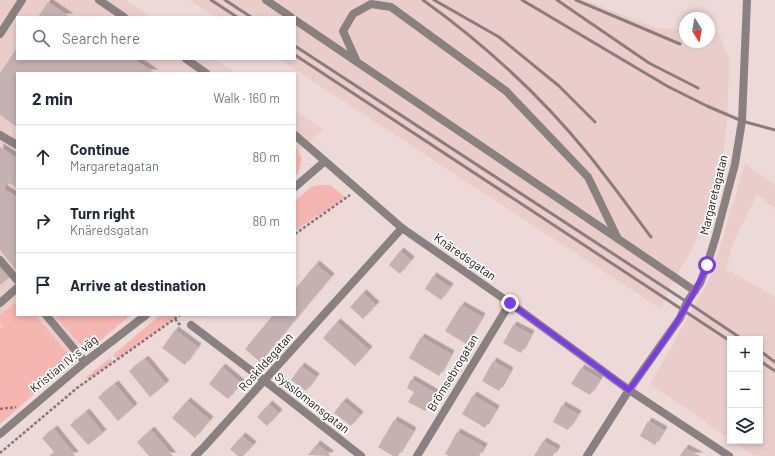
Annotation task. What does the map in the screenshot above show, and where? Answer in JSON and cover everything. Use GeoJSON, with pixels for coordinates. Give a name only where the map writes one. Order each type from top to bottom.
{"type":"FeatureCollection","features":[{"type":"Feature","properties":{"kind":"street"},"geometry":{"type":"LineString","coordinates":[[0,34],[22,0]]}},
{"type":"Feature","properties":{"kind":"street"},"geometry":{"type":"LineString","coordinates":[[99,0],[123,16]]}},
{"type":"Feature","properties":{"kind":"street"},"geometry":{"type":"LineString","coordinates":[[266,0],[290,16]]}},
{"type":"Feature","properties":{"kind":"street","name":"Margaretagatan"},"geometry":{"type":"LineString","coordinates":[[587,456],[629,390],[680,318],[700,282],[707,265],[735,164],[742,121],[747,0]]}},
{"type":"Feature","properties":{"kind":"street"},"geometry":{"type":"LineString","coordinates":[[357,63],[343,31],[353,14],[371,4],[391,7],[506,91],[588,177],[619,239]]}},
{"type":"Feature","properties":{"kind":"street"},"geometry":{"type":"LineString","coordinates":[[296,21],[695,291]]}},
{"type":"Feature","properties":{"kind":"street"},"geometry":{"type":"LineString","coordinates":[[187,60],[205,72]]}},
{"type":"Feature","properties":{"kind":"street"},"geometry":{"type":"LineString","coordinates":[[0,135],[16,144]]}},
{"type":"Feature","properties":{"kind":"street","name":"Knäredsgatan"},"geometry":{"type":"LineString","coordinates":[[296,136],[324,162],[402,228],[510,303],[629,390],[729,456]]}},
{"type":"Feature","properties":{"kind":"street"},"geometry":{"type":"LineString","coordinates":[[296,186],[324,162]]}},
{"type":"Feature","properties":{"kind":"street","name":"Roskildegatan"},"geometry":{"type":"LineString","coordinates":[[195,456],[265,381],[402,228]]}},
{"type":"Feature","properties":{"kind":"street"},"geometry":{"type":"LineString","coordinates":[[0,260],[16,279]]}},
{"type":"Feature","properties":{"kind":"street"},"geometry":{"type":"LineString","coordinates":[[0,303],[16,289]]}},
{"type":"Feature","properties":{"kind":"street","name":"Brömsebrogatan"},"geometry":{"type":"LineString","coordinates":[[418,456],[510,303]]}},
{"type":"Feature","properties":{"kind":"street"},"geometry":{"type":"LineString","coordinates":[[47,316],[85,362]]}},
{"type":"Feature","properties":{"kind":"street","name":"Kristian IV:s väg"},"geometry":{"type":"LineString","coordinates":[[0,434],[85,362],[145,316]]}},
{"type":"Feature","properties":{"kind":"street","name":"Sysslomansgatan"},"geometry":{"type":"LineString","coordinates":[[191,326],[265,381],[360,456]]}},
{"type":"Feature","properties":{"kind":"path"},"geometry":{"type":"LineString","coordinates":[[296,233],[357,190]]}},
{"type":"Feature","properties":{"kind":"path"},"geometry":{"type":"LineString","coordinates":[[0,453],[77,388],[179,316]]}},
{"type":"Feature","properties":{"kind":"shaded area"},"geometry":{"type":"Polygon","coordinates":[[[0,0],[125,0],[149,16],[16,16],[16,60],[217,60],[235,72],[16,72],[16,316],[113,316],[0,409],[0,0]]]}},
{"type":"Feature","properties":{"kind":"shaded area"},"geometry":{"type":"Polygon","coordinates":[[[189,0],[585,0],[656,28],[679,30],[679,48],[715,48],[715,32],[718,32],[729,60],[727,121],[722,168],[704,223],[691,251],[672,284],[661,309],[281,60],[296,60],[296,16],[213,16],[189,0]]]}},
{"type":"Feature","properties":{"kind":"shaded area"},"geometry":{"type":"Polygon","coordinates":[[[296,112],[323,129],[296,153],[296,112]]]}},
{"type":"Feature","properties":{"kind":"shaded area"},"geometry":{"type":"Polygon","coordinates":[[[296,147],[302,159],[296,175],[296,147]]]}},
{"type":"Feature","properties":{"kind":"shaded area"},"geometry":{"type":"Polygon","coordinates":[[[745,163],[775,185],[775,209],[757,194],[732,246],[726,269],[775,297],[775,456],[755,456],[737,444],[763,444],[763,336],[727,336],[727,437],[650,384],[708,282],[719,251],[745,163]]]}},
{"type":"Feature","properties":{"kind":"shaded area"},"geometry":{"type":"Polygon","coordinates":[[[330,185],[345,197],[296,230],[296,200],[311,187],[330,185]]]}},
{"type":"Feature","properties":{"kind":"shaded area"},"geometry":{"type":"Polygon","coordinates":[[[16,302],[16,316],[36,316],[73,360],[0,424],[0,329],[3,326],[0,322],[0,315],[16,302]]]}},
{"type":"Feature","properties":{"kind":"shaded area"},"geometry":{"type":"Polygon","coordinates":[[[55,316],[130,316],[96,344],[89,348],[83,347],[55,316]]]}},
{"type":"Feature","properties":{"kind":"shaded area"},"geometry":{"type":"Polygon","coordinates":[[[159,316],[177,316],[117,359],[113,355],[159,316]]]}},
{"type":"Feature","properties":{"kind":"shaded area"},"geometry":{"type":"Polygon","coordinates":[[[110,358],[113,362],[91,378],[85,378],[110,358]]]}},
{"type":"Feature","properties":{"kind":"building"},"geometry":{"type":"Polygon","coordinates":[[[48,2],[69,16],[39,16],[48,2]]]}},
{"type":"Feature","properties":{"kind":"building"},"geometry":{"type":"Polygon","coordinates":[[[16,49],[16,60],[136,60],[154,72],[16,72],[16,126],[0,115],[0,73],[16,49]]]}},
{"type":"Feature","properties":{"kind":"building"},"geometry":{"type":"Polygon","coordinates":[[[0,147],[16,157],[16,187],[8,182],[4,189],[16,196],[16,270],[0,250],[0,147]]]}},
{"type":"Feature","properties":{"kind":"building"},"geometry":{"type":"Polygon","coordinates":[[[400,251],[411,260],[400,274],[389,265],[400,251]]]}},
{"type":"Feature","properties":{"kind":"building"},"geometry":{"type":"Polygon","coordinates":[[[316,264],[331,277],[260,362],[245,349],[272,316],[296,316],[296,288],[316,264]]]}},
{"type":"Feature","properties":{"kind":"building"},"geometry":{"type":"Polygon","coordinates":[[[0,265],[10,277],[0,285],[0,265]]]}},
{"type":"Feature","properties":{"kind":"building"},"geometry":{"type":"Polygon","coordinates":[[[433,276],[450,287],[441,300],[425,289],[433,276]]]}},
{"type":"Feature","properties":{"kind":"building"},"geometry":{"type":"Polygon","coordinates":[[[363,293],[376,305],[363,319],[350,307],[363,293]]]}},
{"type":"Feature","properties":{"kind":"building"},"geometry":{"type":"Polygon","coordinates":[[[461,305],[482,317],[466,344],[445,331],[461,305]]]}},
{"type":"Feature","properties":{"kind":"building"},"geometry":{"type":"Polygon","coordinates":[[[337,322],[369,350],[355,366],[323,338],[337,322]]]}},
{"type":"Feature","properties":{"kind":"building"},"geometry":{"type":"Polygon","coordinates":[[[513,325],[531,334],[521,353],[503,343],[513,325]]]}},
{"type":"Feature","properties":{"kind":"building"},"geometry":{"type":"Polygon","coordinates":[[[175,330],[198,347],[185,365],[162,348],[175,330]]]}},
{"type":"Feature","properties":{"kind":"building"},"geometry":{"type":"Polygon","coordinates":[[[421,337],[451,354],[439,376],[409,358],[421,337]]]}},
{"type":"Feature","properties":{"kind":"building"},"geometry":{"type":"Polygon","coordinates":[[[145,359],[166,384],[150,397],[129,371],[145,359]]]}},
{"type":"Feature","properties":{"kind":"building"},"geometry":{"type":"Polygon","coordinates":[[[493,361],[510,371],[499,391],[482,381],[493,361]]]}},
{"type":"Feature","properties":{"kind":"building"},"geometry":{"type":"Polygon","coordinates":[[[301,366],[316,377],[306,391],[291,380],[301,366]]]}},
{"type":"Feature","properties":{"kind":"building"},"geometry":{"type":"Polygon","coordinates":[[[222,367],[241,383],[228,399],[209,384],[222,367]]]}},
{"type":"Feature","properties":{"kind":"building"},"geometry":{"type":"Polygon","coordinates":[[[581,368],[600,379],[590,395],[571,384],[581,368]]]}},
{"type":"Feature","properties":{"kind":"building"},"geometry":{"type":"Polygon","coordinates":[[[411,379],[435,393],[425,411],[408,402],[414,392],[407,388],[411,379]]]}},
{"type":"Feature","properties":{"kind":"building"},"geometry":{"type":"Polygon","coordinates":[[[115,384],[134,407],[118,421],[98,397],[115,384]]]}},
{"type":"Feature","properties":{"kind":"building"},"geometry":{"type":"Polygon","coordinates":[[[473,395],[496,409],[485,428],[462,414],[473,395]]]}},
{"type":"Feature","properties":{"kind":"building"},"geometry":{"type":"Polygon","coordinates":[[[187,401],[210,420],[195,438],[172,418],[187,401]]]}},
{"type":"Feature","properties":{"kind":"building"},"geometry":{"type":"Polygon","coordinates":[[[343,401],[360,415],[351,426],[334,413],[343,401]]]}},
{"type":"Feature","properties":{"kind":"building"},"geometry":{"type":"Polygon","coordinates":[[[269,404],[279,413],[267,426],[257,417],[269,404]]]}},
{"type":"Feature","properties":{"kind":"building"},"geometry":{"type":"Polygon","coordinates":[[[562,405],[578,414],[568,430],[553,422],[562,405]]]}},
{"type":"Feature","properties":{"kind":"building"},"geometry":{"type":"Polygon","coordinates":[[[86,412],[103,433],[88,445],[70,425],[86,412]]]}},
{"type":"Feature","properties":{"kind":"building"},"geometry":{"type":"Polygon","coordinates":[[[394,420],[413,431],[398,456],[393,456],[378,447],[394,420]]]}},
{"type":"Feature","properties":{"kind":"building"},"geometry":{"type":"Polygon","coordinates":[[[648,421],[664,430],[655,445],[640,436],[648,421]]]}},
{"type":"Feature","properties":{"kind":"building"},"geometry":{"type":"Polygon","coordinates":[[[54,429],[75,455],[74,456],[49,456],[54,452],[42,438],[54,429]]]}},
{"type":"Feature","properties":{"kind":"building"},"geometry":{"type":"Polygon","coordinates":[[[151,430],[173,456],[149,456],[137,442],[151,430]]]}},
{"type":"Feature","properties":{"kind":"building"},"geometry":{"type":"Polygon","coordinates":[[[457,432],[484,447],[479,456],[449,456],[445,454],[457,432]]]}},
{"type":"Feature","properties":{"kind":"building"},"geometry":{"type":"Polygon","coordinates":[[[242,436],[253,445],[243,456],[238,456],[230,449],[242,436]]]}},
{"type":"Feature","properties":{"kind":"building"},"geometry":{"type":"Polygon","coordinates":[[[543,441],[557,449],[553,456],[534,456],[543,441]]]}},
{"type":"Feature","properties":{"kind":"building"},"geometry":{"type":"Polygon","coordinates":[[[317,444],[330,454],[329,456],[308,455],[317,444]]]}},
{"type":"Feature","properties":{"kind":"building"},"geometry":{"type":"Polygon","coordinates":[[[685,448],[700,456],[680,456],[685,448]]]}},
{"type":"Feature","properties":{"kind":"railway"},"geometry":{"type":"LineString","coordinates":[[211,0],[235,16]]}},
{"type":"Feature","properties":{"kind":"railway"},"geometry":{"type":"LineString","coordinates":[[225,0],[249,16]]}},
{"type":"Feature","properties":{"kind":"railway"},"geometry":{"type":"LineString","coordinates":[[423,0],[468,34],[531,91],[596,164],[651,237]]}},
{"type":"Feature","properties":{"kind":"railway"},"geometry":{"type":"LineString","coordinates":[[434,0],[499,37],[559,86],[595,122]]}},
{"type":"Feature","properties":{"kind":"railway"},"geometry":{"type":"LineString","coordinates":[[522,0],[667,86],[707,106],[742,121],[775,130]]}},
{"type":"Feature","properties":{"kind":"railway"},"geometry":{"type":"LineString","coordinates":[[557,0],[649,63],[698,88]]}},
{"type":"Feature","properties":{"kind":"railway"},"geometry":{"type":"LineString","coordinates":[[576,0],[679,44]]}},
{"type":"Feature","properties":{"kind":"railway"},"geometry":{"type":"LineString","coordinates":[[296,47],[738,336]]}},
{"type":"Feature","properties":{"kind":"railway"},"geometry":{"type":"LineString","coordinates":[[296,56],[727,339]]}},
{"type":"Feature","properties":{"kind":"railway"},"geometry":{"type":"LineString","coordinates":[[763,353],[775,362]]}},
{"type":"Feature","properties":{"kind":"railway"},"geometry":{"type":"LineString","coordinates":[[763,363],[775,371]]}},
{"type":"Feature","properties":{"kind":"route"},"geometry":{"type":"LineString","coordinates":[[510,303],[629,390],[680,318],[700,282],[707,265]]}}]}
